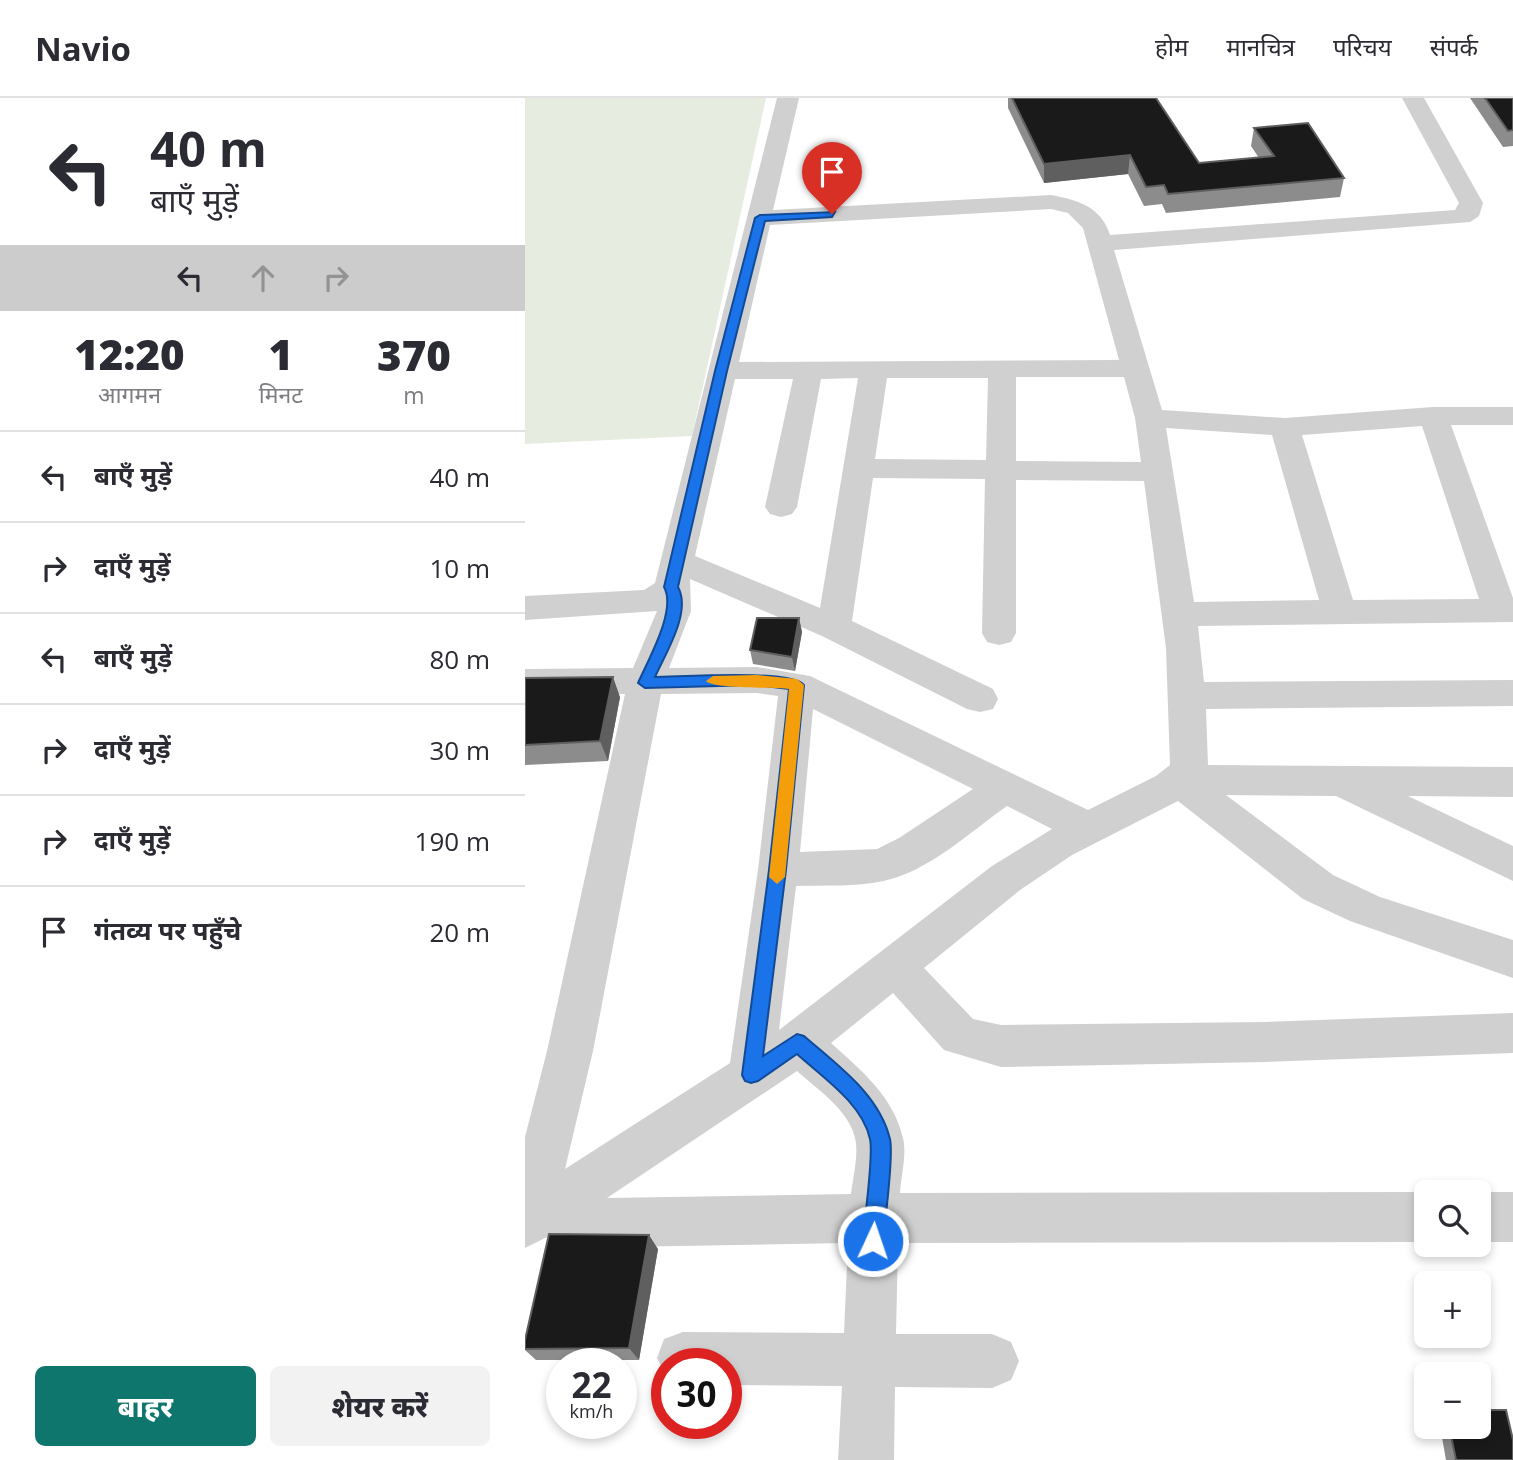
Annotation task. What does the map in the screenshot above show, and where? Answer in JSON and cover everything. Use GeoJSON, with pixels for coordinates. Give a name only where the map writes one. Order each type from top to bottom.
{"type":"FeatureCollection","features":[{"type":"Feature","properties":{"kind":"street"},"geometry":{"type":"LineString","coordinates":[[540,1222],[570,1051],[645,683],[671,623],[675,594],[674,574],[788,98]]}},
{"type":"Feature","properties":{"kind":"street"},"geometry":{"type":"LineString","coordinates":[[1102,243],[1461,217],[1470,211],[1471,203],[1413,98]]}},
{"type":"Feature","properties":{"kind":"street"},"geometry":{"type":"LineString","coordinates":[[540,1222],[797,1042],[896,967],[1006,878],[1087,828],[1178,780],[1187,772],[1190,760],[1187,696],[1178,614],[1150,418],[1095,226],[1076,207],[1051,202],[760,218]]}},
{"type":"Feature","properties":{"kind":"street"},"geometry":{"type":"LineString","coordinates":[[721,371],[1137,368]]}},
{"type":"Feature","properties":{"kind":"street"},"geometry":{"type":"LineString","coordinates":[[999,633],[1002,369]]}},
{"type":"Feature","properties":{"kind":"street"},"geometry":{"type":"LineString","coordinates":[[781,507],[809,370]]}},
{"type":"Feature","properties":{"kind":"street"},"geometry":{"type":"LineString","coordinates":[[834,627],[874,370]]}},
{"type":"Feature","properties":{"kind":"street"},"geometry":{"type":"LineString","coordinates":[[1150,418],[1285,427],[1433,416],[1513,416]]}},
{"type":"Feature","properties":{"kind":"street"},"geometry":{"type":"LineString","coordinates":[[1178,614],[1506,610],[1433,416]]}},
{"type":"Feature","properties":{"kind":"street"},"geometry":{"type":"LineString","coordinates":[[1285,427],[1340,613]]}},
{"type":"Feature","properties":{"kind":"street"},"geometry":{"type":"LineString","coordinates":[[859,468],[1156,472]]}},
{"type":"Feature","properties":{"kind":"street"},"geometry":{"type":"LineString","coordinates":[[525,608],[646,601],[661,597],[674,574]]}},
{"type":"Feature","properties":{"kind":"street"},"geometry":{"type":"LineString","coordinates":[[674,574],[834,627],[980,699]]}},
{"type":"Feature","properties":{"kind":"street"},"geometry":{"type":"LineString","coordinates":[[525,682],[757,680],[797,685],[1007,786],[1087,828]]}},
{"type":"Feature","properties":{"kind":"street"},"geometry":{"type":"LineString","coordinates":[[751,1075],[778,870],[797,685]]}},
{"type":"Feature","properties":{"kind":"street"},"geometry":{"type":"LineString","coordinates":[[1187,696],[1513,693]]}},
{"type":"Feature","properties":{"kind":"street"},"geometry":{"type":"LineString","coordinates":[[1178,780],[1513,782]]}},
{"type":"Feature","properties":{"kind":"street"},"geometry":{"type":"LineString","coordinates":[[1178,780],[1318,887],[1341,900],[1363,910],[1465,939],[1513,960]]}},
{"type":"Feature","properties":{"kind":"street"},"geometry":{"type":"LineString","coordinates":[[1343,783],[1513,864]]}},
{"type":"Feature","properties":{"kind":"street"},"geometry":{"type":"LineString","coordinates":[[778,870],[882,865],[913,850],[1007,786]]}},
{"type":"Feature","properties":{"kind":"street"},"geometry":{"type":"LineString","coordinates":[[896,967],[960,1037],[1001,1046],[1265,1042],[1513,1032]]}},
{"type":"Feature","properties":{"kind":"street"},"geometry":{"type":"LineString","coordinates":[[797,1042],[853,1092],[876,1126],[880,1140],[874,1218],[866,1460]]}},
{"type":"Feature","properties":{"kind":"street"},"geometry":{"type":"LineString","coordinates":[[540,1222],[1414,1217]]}},
{"type":"Feature","properties":{"kind":"street"},"geometry":{"type":"LineString","coordinates":[[1491,1217],[1513,1217]]}},
{"type":"Feature","properties":{"kind":"street"},"geometry":{"type":"LineString","coordinates":[[742,1358],[992,1361]]}},
{"type":"Feature","properties":{"kind":"shaded area"},"geometry":{"type":"Polygon","coordinates":[[[525,98],[766,98],[692,436],[525,444],[525,98]]]}},
{"type":"Feature","properties":{"kind":"building"},"geometry":{"type":"Polygon","coordinates":[[[1012,98],[1156,98],[1199,163],[1274,156],[1254,128],[1308,123],[1344,178],[1168,194],[1164,185],[1146,187],[1130,155],[1044,164],[1012,98]]]}},
{"type":"Feature","properties":{"kind":"building"},"geometry":{"type":"Polygon","coordinates":[[[1485,98],[1513,98],[1513,130],[1508,131],[1485,98]]]}},
{"type":"Feature","properties":{"kind":"building"},"geometry":{"type":"Polygon","coordinates":[[[757,618],[799,618],[792,657],[750,650],[757,618]]]}},
{"type":"Feature","properties":{"kind":"building"},"geometry":{"type":"Polygon","coordinates":[[[613,677],[600,741],[525,745],[525,678],[613,677]]]}},
{"type":"Feature","properties":{"kind":"building"},"geometry":{"type":"Polygon","coordinates":[[[549,1234],[649,1235],[629,1348],[525,1349],[549,1234]]]}},
{"type":"Feature","properties":{"kind":"building"},"geometry":{"type":"Polygon","coordinates":[[[1491,1410],[1506,1410],[1513,1440],[1513,1460],[1456,1460],[1452,1439],[1491,1439],[1491,1410]]]}},
{"type":"Feature","properties":{"kind":"slow traffic"},"geometry":{"type":"LineString","coordinates":[[713,681],[757,680],[797,685],[777,877]]}},
{"type":"Feature","properties":{"kind":"route"},"geometry":{"type":"LineString","coordinates":[[832,214],[760,218],[671,587],[675,594],[674,611],[645,683],[757,680],[797,685],[778,870],[751,1075],[797,1042],[853,1092],[869,1112],[880,1140],[873,1241]]}}]}
